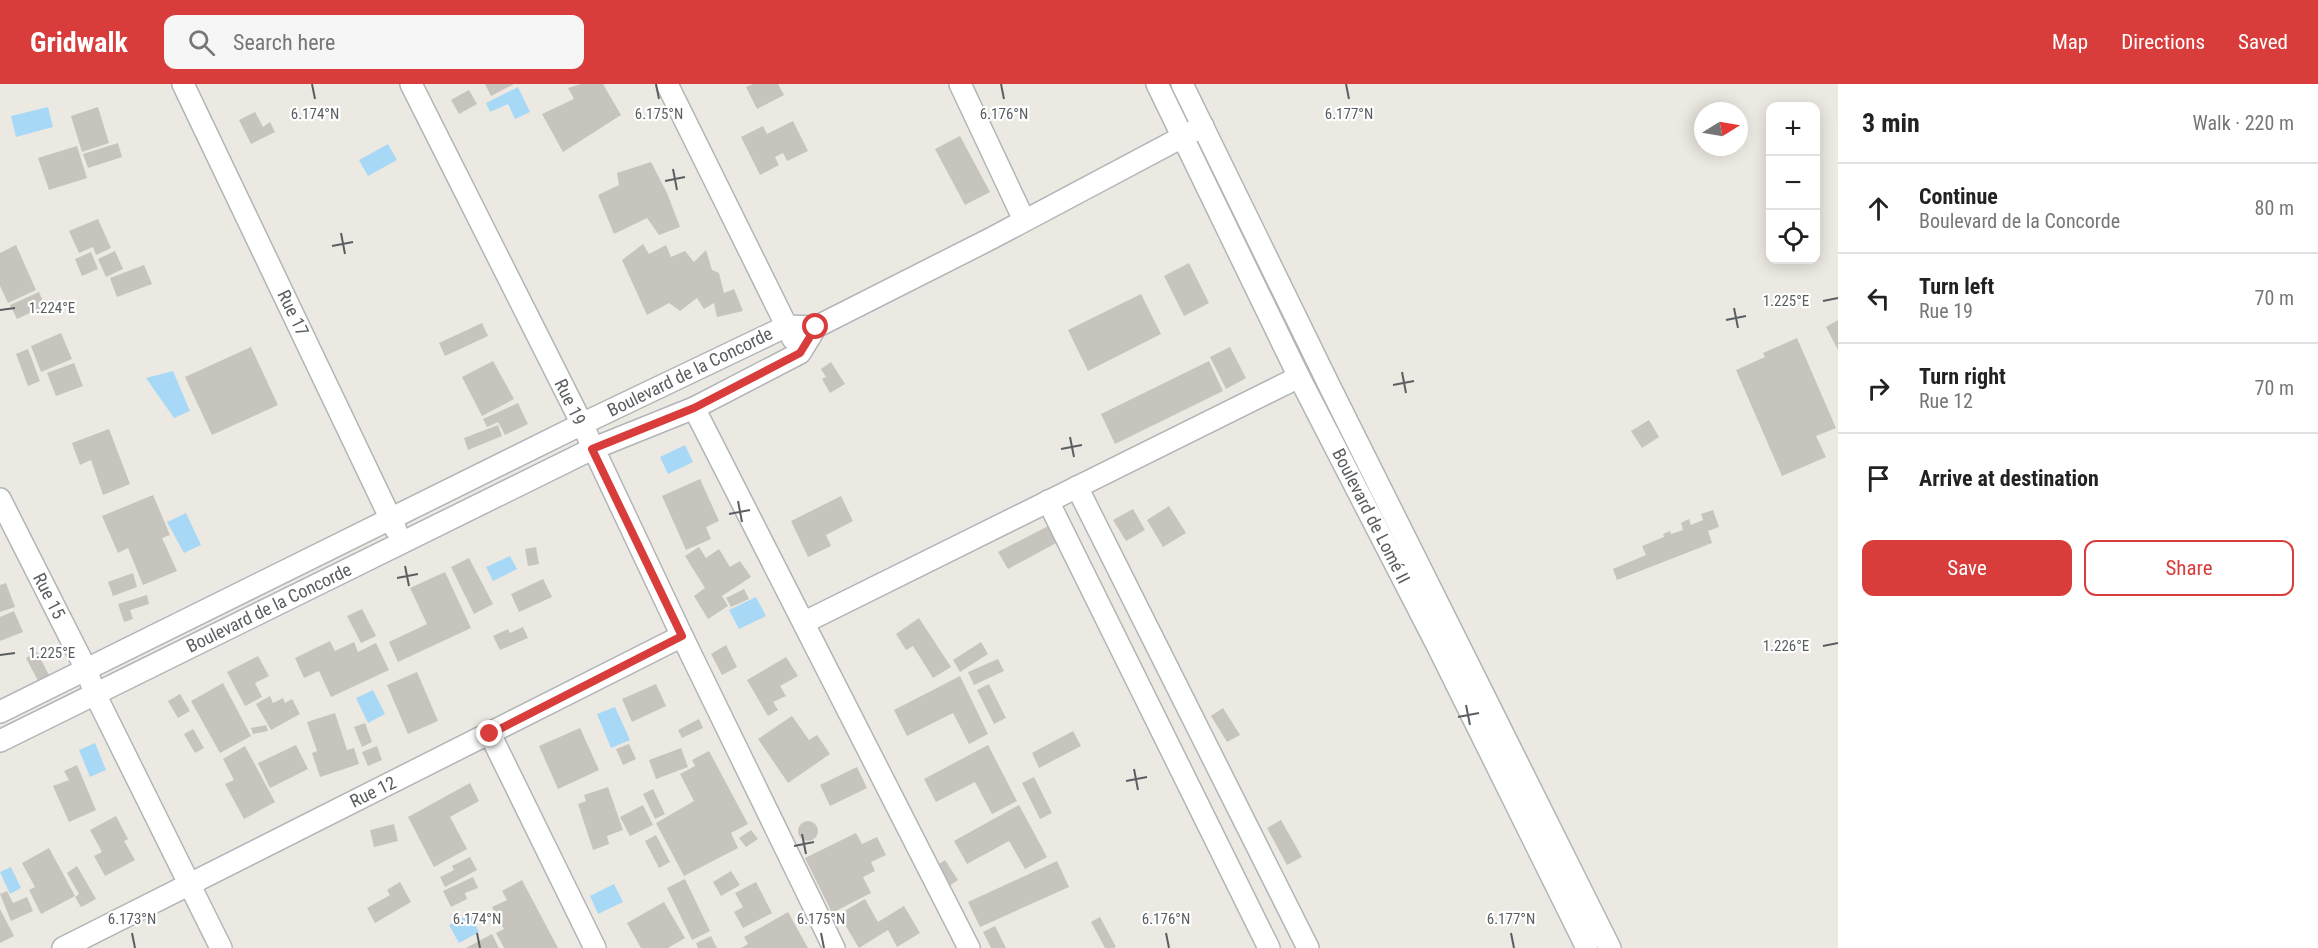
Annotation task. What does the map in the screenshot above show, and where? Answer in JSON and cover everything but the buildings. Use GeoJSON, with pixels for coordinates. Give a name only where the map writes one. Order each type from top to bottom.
{"type":"FeatureCollection","features":[{"type":"Feature","properties":{"kind":"street","name":"Rue 17"},"geometry":{"type":"LineString","coordinates":[[183,84],[392,518],[401,543]]}},
{"type":"Feature","properties":{"kind":"street","name":"Rue 19"},"geometry":{"type":"LineString","coordinates":[[411,84],[582,424],[592,449],[834,948]]}},
{"type":"Feature","properties":{"kind":"street"},"geometry":{"type":"LineString","coordinates":[[667,84],[800,353]]}},
{"type":"Feature","properties":{"kind":"street"},"geometry":{"type":"LineString","coordinates":[[960,84],[1024,220]]}},
{"type":"Feature","properties":{"kind":"street","name":"Boulevard de Lomé II"},"geometry":{"type":"LineString","coordinates":[[1157,84],[1299,377],[1437,645],[1587,948]]}},
{"type":"Feature","properties":{"kind":"street","name":"Boulevard de Lomé II"},"geometry":{"type":"LineString","coordinates":[[1182,84],[1329,385],[1610,948]]}},
{"type":"Feature","properties":{"kind":"street"},"geometry":{"type":"LineString","coordinates":[[816,327],[1203,126]]}},
{"type":"Feature","properties":{"kind":"street","name":"Boulevard de la Concorde"},"geometry":{"type":"LineString","coordinates":[[0,712],[582,424],[787,326],[816,327],[800,353],[694,408],[592,449],[0,741]]}},
{"type":"Feature","properties":{"kind":"street"},"geometry":{"type":"LineString","coordinates":[[805,622],[1299,377]]}},
{"type":"Feature","properties":{"kind":"street"},"geometry":{"type":"LineString","coordinates":[[694,408],[969,948]]}},
{"type":"Feature","properties":{"kind":"street"},"geometry":{"type":"LineString","coordinates":[[1077,487],[1308,948]]}},
{"type":"Feature","properties":{"kind":"street","name":"Rue 15"},"geometry":{"type":"LineString","coordinates":[[0,500],[86,669],[95,694],[221,948]]}},
{"type":"Feature","properties":{"kind":"street"},"geometry":{"type":"LineString","coordinates":[[1048,501],[1269,948]]}},
{"type":"Feature","properties":{"kind":"street","name":"Rue 12"},"geometry":{"type":"LineString","coordinates":[[63,948],[682,636]]}},
{"type":"Feature","properties":{"kind":"street"},"geometry":{"type":"LineString","coordinates":[[490,734],[596,948]]}},
{"type":"Feature","properties":{"kind":"water"},"geometry":{"type":"Polygon","coordinates":[[[518,87],[530,112],[515,119],[508,104],[490,112],[486,103],[518,87]]]}},
{"type":"Feature","properties":{"kind":"water"},"geometry":{"type":"Polygon","coordinates":[[[48,107],[53,127],[16,137],[11,116],[48,107]]]}},
{"type":"Feature","properties":{"kind":"water"},"geometry":{"type":"Polygon","coordinates":[[[388,144],[397,160],[368,176],[359,160],[388,144]]]}},
{"type":"Feature","properties":{"kind":"water"},"geometry":{"type":"Polygon","coordinates":[[[173,371],[190,411],[174,418],[146,378],[173,371]]]}},
{"type":"Feature","properties":{"kind":"water"},"geometry":{"type":"Polygon","coordinates":[[[685,445],[693,462],[668,474],[660,457],[685,445]]]}},
{"type":"Feature","properties":{"kind":"water"},"geometry":{"type":"Polygon","coordinates":[[[186,513],[201,545],[184,553],[167,522],[186,513]]]}},
{"type":"Feature","properties":{"kind":"water"},"geometry":{"type":"Polygon","coordinates":[[[510,556],[517,569],[493,581],[486,567],[510,556]]]}},
{"type":"Feature","properties":{"kind":"water"},"geometry":{"type":"Polygon","coordinates":[[[756,597],[766,616],[739,629],[729,610],[756,597]]]}},
{"type":"Feature","properties":{"kind":"water"},"geometry":{"type":"Polygon","coordinates":[[[373,690],[385,714],[368,723],[356,698],[373,690]]]}},
{"type":"Feature","properties":{"kind":"water"},"geometry":{"type":"Polygon","coordinates":[[[615,707],[630,740],[611,748],[597,714],[615,707]]]}},
{"type":"Feature","properties":{"kind":"water"},"geometry":{"type":"Polygon","coordinates":[[[95,743],[106,770],[90,777],[79,750],[95,743]]]}},
{"type":"Feature","properties":{"kind":"water"},"geometry":{"type":"Polygon","coordinates":[[[11,867],[21,888],[10,894],[0,872],[11,867]]]}},
{"type":"Feature","properties":{"kind":"water"},"geometry":{"type":"Polygon","coordinates":[[[614,884],[623,902],[598,914],[590,896],[614,884]]]}},
{"type":"Feature","properties":{"kind":"water"},"geometry":{"type":"Polygon","coordinates":[[[470,914],[479,932],[459,943],[449,925],[470,914]]]}},
{"type":"Feature","properties":{"kind":"route"},"geometry":{"type":"LineString","coordinates":[[490,734],[682,636],[592,449],[694,408],[800,353],[816,327]]}}]}
